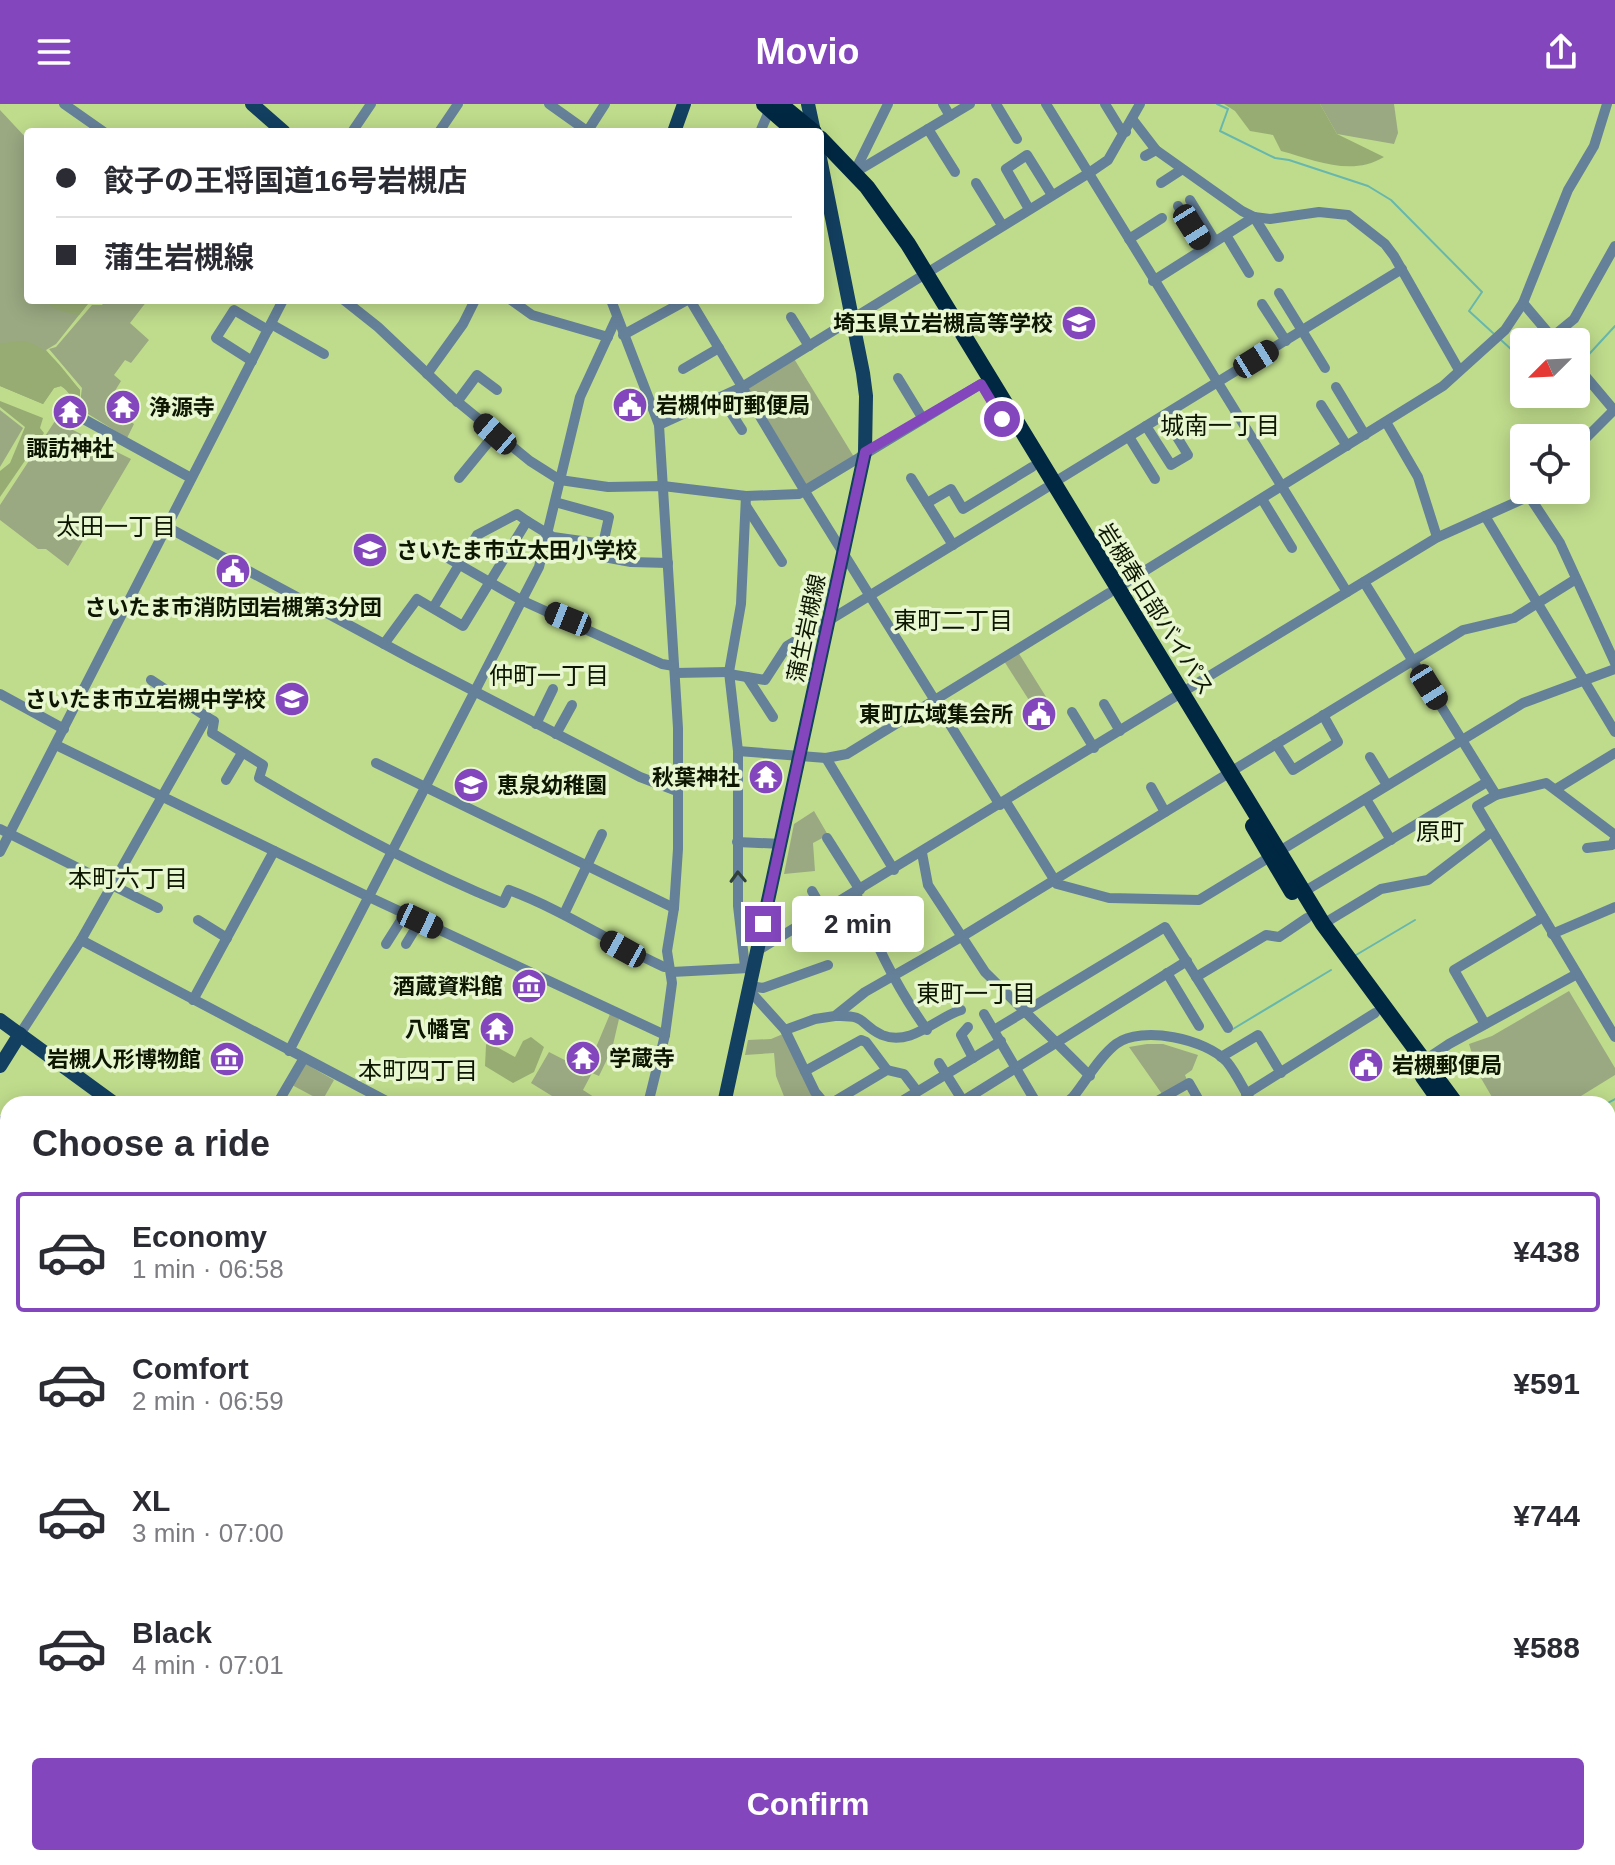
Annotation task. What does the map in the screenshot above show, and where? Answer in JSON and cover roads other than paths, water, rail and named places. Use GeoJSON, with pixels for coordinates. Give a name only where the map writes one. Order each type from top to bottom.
{"type":"FeatureCollection","features":[{"type":"Feature","properties":{"kind":"highway"},"geometry":{"type":"LineString","coordinates":[[771,106],[807,128]]}},
{"type":"Feature","properties":{"kind":"highway"},"geometry":{"type":"LineString","coordinates":[[771,106],[792,128]]}},
{"type":"Feature","properties":{"kind":"highway","name":"岩槻春日部バイパス"},"geometry":{"type":"LineString","coordinates":[[824,142],[884,209],[981,384],[1032,467],[1049,486]]}},
{"type":"Feature","properties":{"kind":"highway","name":"岩槻春日部バイパス"},"geometry":{"type":"LineString","coordinates":[[824,160],[849,182],[921,274],[1276,855],[1420,1063],[1438,1096]]}},
{"type":"Feature","properties":{"kind":"highway","name":"岩槻春日部バイパス"},"geometry":{"type":"LineString","coordinates":[[1276,855],[1307,918],[1375,1013],[1449,1096]]}},
{"type":"Feature","properties":{"kind":"main road"},"geometry":{"type":"LineString","coordinates":[[252,104],[279,128]]}},
{"type":"Feature","properties":{"kind":"main road"},"geometry":{"type":"LineString","coordinates":[[675,128],[684,104]]}},
{"type":"Feature","properties":{"kind":"main road"},"geometry":{"type":"LineString","coordinates":[[808,104],[813,128]]}},
{"type":"Feature","properties":{"kind":"main road","name":"蒲生岩槻線"},"geometry":{"type":"LineString","coordinates":[[726,1096],[749,988],[749,968],[757,951],[782,844],[865,452],[866,396],[824,176]]}},
{"type":"Feature","properties":{"kind":"main road"},"geometry":{"type":"LineString","coordinates":[[0,1020],[104,1096]]}},
{"type":"Feature","properties":{"kind":"main road"},"geometry":{"type":"LineString","coordinates":[[0,1066],[20,1034]]}},
{"type":"Feature","properties":{"kind":"street"},"geometry":{"type":"LineString","coordinates":[[355,128],[371,104]]}},
{"type":"Feature","properties":{"kind":"street"},"geometry":{"type":"LineString","coordinates":[[442,128],[458,104]]}},
{"type":"Feature","properties":{"kind":"street"},"geometry":{"type":"LineString","coordinates":[[549,104],[582,128]]}},
{"type":"Feature","properties":{"kind":"street"},"geometry":{"type":"LineString","coordinates":[[590,128],[605,104]]}},
{"type":"Feature","properties":{"kind":"street"},"geometry":{"type":"LineString","coordinates":[[854,173],[888,104]]}},
{"type":"Feature","properties":{"kind":"street"},"geometry":{"type":"LineString","coordinates":[[943,104],[950,116]]}},
{"type":"Feature","properties":{"kind":"street"},"geometry":{"type":"LineString","coordinates":[[854,173],[969,104]]}},
{"type":"Feature","properties":{"kind":"street"},"geometry":{"type":"LineString","coordinates":[[996,104],[1017,139]]}},
{"type":"Feature","properties":{"kind":"street"},"geometry":{"type":"LineString","coordinates":[[1046,104],[1347,592]]}},
{"type":"Feature","properties":{"kind":"street"},"geometry":{"type":"LineString","coordinates":[[1105,104],[1121,130],[1126,132]]}},
{"type":"Feature","properties":{"kind":"street"},"geometry":{"type":"LineString","coordinates":[[659,425],[742,387],[1089,173],[1108,160],[1140,104]]}},
{"type":"Feature","properties":{"kind":"street"},"geometry":{"type":"LineString","coordinates":[[738,751],[826,758],[847,754],[1443,386],[1505,330],[1523,303],[1568,190],[1594,146],[1607,104]]}},
{"type":"Feature","properties":{"kind":"street"},"geometry":{"type":"LineString","coordinates":[[67,105],[99,128]]}},
{"type":"Feature","properties":{"kind":"street"},"geometry":{"type":"LineString","coordinates":[[762,128],[771,106]]}},
{"type":"Feature","properties":{"kind":"street"},"geometry":{"type":"LineString","coordinates":[[1133,120],[1156,150],[1217,196],[1254,217],[1270,219],[1319,212],[1348,215],[1385,244],[1459,370]]}},
{"type":"Feature","properties":{"kind":"street"},"geometry":{"type":"LineString","coordinates":[[928,129],[955,172]]}},
{"type":"Feature","properties":{"kind":"street"},"geometry":{"type":"LineString","coordinates":[[1145,156],[1156,150]]}},
{"type":"Feature","properties":{"kind":"street"},"geometry":{"type":"LineString","coordinates":[[1029,209],[1006,169],[1027,155],[1052,195]]}},
{"type":"Feature","properties":{"kind":"street"},"geometry":{"type":"LineString","coordinates":[[1161,183],[1181,170]]}},
{"type":"Feature","properties":{"kind":"street"},"geometry":{"type":"LineString","coordinates":[[976,183],[1002,225]]}},
{"type":"Feature","properties":{"kind":"street"},"geometry":{"type":"LineString","coordinates":[[1190,200],[1215,241]]}},
{"type":"Feature","properties":{"kind":"street"},"geometry":{"type":"LineString","coordinates":[[1178,206],[1205,248]]}},
{"type":"Feature","properties":{"kind":"street"},"geometry":{"type":"LineString","coordinates":[[1153,281],[1254,217]]}},
{"type":"Feature","properties":{"kind":"street"},"geometry":{"type":"LineString","coordinates":[[1254,217],[1279,257]]}},
{"type":"Feature","properties":{"kind":"street"},"geometry":{"type":"LineString","coordinates":[[1129,239],[1162,218]]}},
{"type":"Feature","properties":{"kind":"street"},"geometry":{"type":"LineString","coordinates":[[1226,235],[1249,273]]}},
{"type":"Feature","properties":{"kind":"street"},"geometry":{"type":"LineString","coordinates":[[1565,328],[1574,319],[1615,246]]}},
{"type":"Feature","properties":{"kind":"street"},"geometry":{"type":"LineString","coordinates":[[446,557],[521,600],[662,664],[675,669],[729,673],[765,680],[782,650],[830,619],[1402,269]]}},
{"type":"Feature","properties":{"kind":"street"},"geometry":{"type":"LineString","coordinates":[[1279,293],[1325,368]]}},
{"type":"Feature","properties":{"kind":"street"},"geometry":{"type":"LineString","coordinates":[[1523,303],[1544,328]]}},
{"type":"Feature","properties":{"kind":"street"},"geometry":{"type":"LineString","coordinates":[[0,852],[5,831],[56,745],[281,304]]}},
{"type":"Feature","properties":{"kind":"street"},"geometry":{"type":"LineString","coordinates":[[351,304],[457,402],[495,434],[560,480],[614,488],[663,486],[746,501],[799,494],[981,384]]}},
{"type":"Feature","properties":{"kind":"street"},"geometry":{"type":"LineString","coordinates":[[427,374],[463,324],[473,304]]}},
{"type":"Feature","properties":{"kind":"street"},"geometry":{"type":"LineString","coordinates":[[517,304],[532,315],[608,337]]}},
{"type":"Feature","properties":{"kind":"street"},"geometry":{"type":"LineString","coordinates":[[612,304],[659,425],[678,728],[678,849],[667,951],[670,969],[665,1035],[650,1096]]}},
{"type":"Feature","properties":{"kind":"street"},"geometry":{"type":"LineString","coordinates":[[623,335],[681,304]]}},
{"type":"Feature","properties":{"kind":"street"},"geometry":{"type":"LineString","coordinates":[[692,304],[844,556],[1053,881],[1109,898],[1199,900],[1523,703],[1615,666],[1560,543],[1538,504]]}},
{"type":"Feature","properties":{"kind":"street"},"geometry":{"type":"LineString","coordinates":[[1262,304],[1286,341]]}},
{"type":"Feature","properties":{"kind":"street"},"geometry":{"type":"LineString","coordinates":[[252,361],[216,338],[234,310],[324,354]]}},
{"type":"Feature","properties":{"kind":"street"},"geometry":{"type":"LineString","coordinates":[[791,317],[809,346]]}},
{"type":"Feature","properties":{"kind":"street"},"geometry":{"type":"LineString","coordinates":[[289,1051],[539,567],[580,397],[616,319]]}},
{"type":"Feature","properties":{"kind":"street"},"geometry":{"type":"LineString","coordinates":[[683,369],[719,348]]}},
{"type":"Feature","properties":{"kind":"street"},"geometry":{"type":"LineString","coordinates":[[457,402],[477,375],[497,390]]}},
{"type":"Feature","properties":{"kind":"street"},"geometry":{"type":"LineString","coordinates":[[898,378],[923,419]]}},
{"type":"Feature","properties":{"kind":"street"},"geometry":{"type":"LineString","coordinates":[[1590,382],[1614,410],[1590,434]]}},
{"type":"Feature","properties":{"kind":"street"},"geometry":{"type":"LineString","coordinates":[[1336,387],[1365,435]]}},
{"type":"Feature","properties":{"kind":"street"},"geometry":{"type":"LineString","coordinates":[[721,397],[742,430]]}},
{"type":"Feature","properties":{"kind":"street"},"geometry":{"type":"LineString","coordinates":[[1321,405],[1347,446]]}},
{"type":"Feature","properties":{"kind":"street"},"geometry":{"type":"LineString","coordinates":[[78,416],[191,478]]}},
{"type":"Feature","properties":{"kind":"street"},"geometry":{"type":"LineString","coordinates":[[1146,426],[1171,465],[1188,455],[1164,416]]}},
{"type":"Feature","properties":{"kind":"street"},"geometry":{"type":"LineString","coordinates":[[1386,422],[1418,477],[1437,537]]}},
{"type":"Feature","properties":{"kind":"street"},"geometry":{"type":"LineString","coordinates":[[459,478],[495,434]]}},
{"type":"Feature","properties":{"kind":"street"},"geometry":{"type":"LineString","coordinates":[[1129,437],[1155,479]]}},
{"type":"Feature","properties":{"kind":"street"},"geometry":{"type":"LineString","coordinates":[[927,503],[951,489],[963,509],[1032,467]]}},
{"type":"Feature","properties":{"kind":"street"},"geometry":{"type":"LineString","coordinates":[[911,478],[953,545]]}},
{"type":"Feature","properties":{"kind":"street"},"geometry":{"type":"LineString","coordinates":[[1262,499],[1292,548]]}},
{"type":"Feature","properties":{"kind":"street"},"geometry":{"type":"LineString","coordinates":[[746,501],[782,562]]}},
{"type":"Feature","properties":{"kind":"street"},"geometry":{"type":"LineString","coordinates":[[151,680],[214,721],[212,733],[263,765],[259,778],[392,852],[503,903],[509,890],[547,904],[623,949],[670,969],[749,968],[738,906],[738,751],[729,673],[741,604],[746,501]]}},
{"type":"Feature","properties":{"kind":"street"},"geometry":{"type":"LineString","coordinates":[[555,502],[609,517],[603,544],[604,557],[631,562],[668,563]]}},
{"type":"Feature","properties":{"kind":"street"},"geometry":{"type":"LineString","coordinates":[[757,951],[1437,537],[1510,504]]}},
{"type":"Feature","properties":{"kind":"street"},"geometry":{"type":"LineString","coordinates":[[433,608],[477,535],[517,514],[553,537],[603,544]]}},
{"type":"Feature","properties":{"kind":"street"},"geometry":{"type":"LineString","coordinates":[[1485,516],[1615,732]]}},
{"type":"Feature","properties":{"kind":"street"},"geometry":{"type":"LineString","coordinates":[[384,644],[417,599],[463,626],[527,521]]}},
{"type":"Feature","properties":{"kind":"street"},"geometry":{"type":"LineString","coordinates":[[167,527],[536,724],[640,777],[677,791]]}},
{"type":"Feature","properties":{"kind":"street"},"geometry":{"type":"LineString","coordinates":[[835,1016],[865,992],[963,936],[1463,630],[1514,618],[1576,579]]}},
{"type":"Feature","properties":{"kind":"street"},"geometry":{"type":"LineString","coordinates":[[1364,582],[1496,795]]}},
{"type":"Feature","properties":{"kind":"street"},"geometry":{"type":"LineString","coordinates":[[747,677],[773,717]]}},
{"type":"Feature","properties":{"kind":"street"},"geometry":{"type":"LineString","coordinates":[[536,724],[553,689]]}},
{"type":"Feature","properties":{"kind":"street"},"geometry":{"type":"LineString","coordinates":[[0,694],[64,729]]}},
{"type":"Feature","properties":{"kind":"street"},"geometry":{"type":"LineString","coordinates":[[1104,704],[1120,731]]}},
{"type":"Feature","properties":{"kind":"street"},"geometry":{"type":"LineString","coordinates":[[556,734],[572,705]]}},
{"type":"Feature","properties":{"kind":"street"},"geometry":{"type":"LineString","coordinates":[[1072,712],[1094,748]]}},
{"type":"Feature","properties":{"kind":"street"},"geometry":{"type":"LineString","coordinates":[[1276,744],[1293,770],[1338,742],[1323,715]]}},
{"type":"Feature","properties":{"kind":"street"},"geometry":{"type":"LineString","coordinates":[[20,1034],[81,940],[207,717]]}},
{"type":"Feature","properties":{"kind":"street"},"geometry":{"type":"LineString","coordinates":[[56,745],[369,897],[665,1035]]}},
{"type":"Feature","properties":{"kind":"street"},"geometry":{"type":"LineString","coordinates":[[226,780],[242,753]]}},
{"type":"Feature","properties":{"kind":"street"},"geometry":{"type":"LineString","coordinates":[[1556,789],[1615,753]]}},
{"type":"Feature","properties":{"kind":"street"},"geometry":{"type":"LineString","coordinates":[[1370,757],[1387,785]]}},
{"type":"Feature","properties":{"kind":"street"},"geometry":{"type":"LineString","coordinates":[[826,758],[894,870]]}},
{"type":"Feature","properties":{"kind":"street"},"geometry":{"type":"LineString","coordinates":[[376,763],[674,908]]}},
{"type":"Feature","properties":{"kind":"street"},"geometry":{"type":"LineString","coordinates":[[1310,888],[1487,782]]}},
{"type":"Feature","properties":{"kind":"street"},"geometry":{"type":"LineString","coordinates":[[1587,848],[1612,845],[1615,837],[1546,783],[1496,795],[1477,806],[1552,934],[1612,1025],[1615,1037]]}},
{"type":"Feature","properties":{"kind":"street"},"geometry":{"type":"LineString","coordinates":[[1151,787],[1165,812]]}},
{"type":"Feature","properties":{"kind":"street"},"geometry":{"type":"LineString","coordinates":[[1366,799],[1391,840]]}},
{"type":"Feature","properties":{"kind":"street"},"geometry":{"type":"LineString","coordinates":[[5,831],[158,908]]}},
{"type":"Feature","properties":{"kind":"street"},"geometry":{"type":"LineString","coordinates":[[1323,924],[1381,889],[1428,880],[1491,832]]}},
{"type":"Feature","properties":{"kind":"street"},"geometry":{"type":"LineString","coordinates":[[564,914],[602,834]]}},
{"type":"Feature","properties":{"kind":"street"},"geometry":{"type":"LineString","coordinates":[[827,838],[858,891],[872,938],[927,1030]]}},
{"type":"Feature","properties":{"kind":"street"},"geometry":{"type":"LineString","coordinates":[[737,842],[782,844]]}},
{"type":"Feature","properties":{"kind":"street"},"geometry":{"type":"LineString","coordinates":[[193,1000],[274,851]]}},
{"type":"Feature","properties":{"kind":"street"},"geometry":{"type":"LineString","coordinates":[[922,853],[928,885],[985,972],[1090,1076]]}},
{"type":"Feature","properties":{"kind":"street"},"geometry":{"type":"LineString","coordinates":[[812,891],[824,912]]}},
{"type":"Feature","properties":{"kind":"street"},"geometry":{"type":"LineString","coordinates":[[1552,934],[1615,907]]}},
{"type":"Feature","properties":{"kind":"street"},"geometry":{"type":"LineString","coordinates":[[386,944],[405,914]]}},
{"type":"Feature","properties":{"kind":"street"},"geometry":{"type":"LineString","coordinates":[[1485,1024],[1454,970],[1543,917]]}},
{"type":"Feature","properties":{"kind":"street"},"geometry":{"type":"LineString","coordinates":[[1196,977],[1266,935],[1279,937],[1307,918]]}},
{"type":"Feature","properties":{"kind":"street"},"geometry":{"type":"LineString","coordinates":[[198,920],[227,938]]}},
{"type":"Feature","properties":{"kind":"street"},"geometry":{"type":"LineString","coordinates":[[406,944],[420,921]]}},
{"type":"Feature","properties":{"kind":"street"},"geometry":{"type":"LineString","coordinates":[[994,1030],[1165,927],[1228,1028]]}},
{"type":"Feature","properties":{"kind":"street"},"geometry":{"type":"LineString","coordinates":[[81,940],[377,1096]]}},
{"type":"Feature","properties":{"kind":"street"},"geometry":{"type":"LineString","coordinates":[[970,1096],[1187,961]]}},
{"type":"Feature","properties":{"kind":"street"},"geometry":{"type":"LineString","coordinates":[[749,988],[763,988],[828,965]]}},
{"type":"Feature","properties":{"kind":"street"},"geometry":{"type":"LineString","coordinates":[[1167,973],[1199,1026]]}},
{"type":"Feature","properties":{"kind":"street"},"geometry":{"type":"LineString","coordinates":[[1420,1063],[1577,974]]}},
{"type":"Feature","properties":{"kind":"street"},"geometry":{"type":"LineString","coordinates":[[749,988],[785,1030],[819,1096]]}},
{"type":"Feature","properties":{"kind":"street"},"geometry":{"type":"LineString","coordinates":[[785,1030],[815,1019],[860,1017],[883,1035],[899,1036],[927,1030],[961,1010]]}},
{"type":"Feature","properties":{"kind":"street"},"geometry":{"type":"LineString","coordinates":[[1254,1096],[1281,1073],[1375,1013]]}},
{"type":"Feature","properties":{"kind":"street"},"geometry":{"type":"LineString","coordinates":[[984,1014],[1033,1096]]}},
{"type":"Feature","properties":{"kind":"street"},"geometry":{"type":"LineString","coordinates":[[968,1027],[961,1035],[973,1058]]}},
{"type":"Feature","properties":{"kind":"street"},"geometry":{"type":"LineString","coordinates":[[1074,1096],[1113,1047],[1134,1037],[1156,1034],[1176,1037],[1221,1057],[1248,1096]]}},
{"type":"Feature","properties":{"kind":"street"},"geometry":{"type":"LineString","coordinates":[[1221,1057],[1258,1035],[1281,1073]]}},
{"type":"Feature","properties":{"kind":"street"},"geometry":{"type":"LineString","coordinates":[[805,1071],[861,1040],[866,1042],[887,1070],[904,1074],[917,1091]]}},
{"type":"Feature","properties":{"kind":"street"},"geometry":{"type":"LineString","coordinates":[[909,1096],[1001,1041]]}},
{"type":"Feature","properties":{"kind":"street"},"geometry":{"type":"LineString","coordinates":[[282,1096],[304,1058]]}},
{"type":"Feature","properties":{"kind":"street"},"geometry":{"type":"LineString","coordinates":[[939,1063],[957,1096]]}},
{"type":"Feature","properties":{"kind":"street"},"geometry":{"type":"LineString","coordinates":[[842,1096],[887,1070]]}},
{"type":"Feature","properties":{"kind":"street"},"geometry":{"type":"LineString","coordinates":[[1166,1096],[1189,1083],[1196,1096]]}},
{"type":"Feature","properties":{"kind":"waterway"},"geometry":{"type":"LineString","coordinates":[[1217,104],[1228,109],[1220,131],[1275,158],[1368,186],[1391,200],[1482,292],[1469,311],[1493,333]]}},
{"type":"Feature","properties":{"kind":"waterway"},"geometry":{"type":"LineString","coordinates":[[1590,353],[1615,326]]}},
{"type":"Feature","properties":{"kind":"waterway"},"geometry":{"type":"LineString","coordinates":[[1501,340],[1510,348]]}},
{"type":"Feature","properties":{"kind":"waterway"},"geometry":{"type":"LineString","coordinates":[[1356,955],[1415,920]]}},
{"type":"Feature","properties":{"kind":"waterway"},"geometry":{"type":"LineString","coordinates":[[1233,1029],[1331,970]]}},
{"type":"Feature","properties":{"kind":"place","name":"埼玉県立岩槻高等学校"},"geometry":{"type":"Point","coordinates":[1079,323]}},
{"type":"Feature","properties":{"kind":"place","name":"岩槻仲町郵便局"},"geometry":{"type":"Point","coordinates":[630,405]}},
{"type":"Feature","properties":{"kind":"place","name":"浄源寺"},"geometry":{"type":"Point","coordinates":[123,407]}},
{"type":"Feature","properties":{"kind":"place","name":"諏訪神社"},"geometry":{"type":"Point","coordinates":[70,412]}},
{"type":"Feature","properties":{"kind":"place","name":"さいたま市立太田小学校"},"geometry":{"type":"Point","coordinates":[370,550]}},
{"type":"Feature","properties":{"kind":"place","name":"さいたま市消防団岩槻第3分団"},"geometry":{"type":"Point","coordinates":[233,571]}},
{"type":"Feature","properties":{"kind":"place","name":"さいたま市立岩槻中学校"},"geometry":{"type":"Point","coordinates":[292,699]}},
{"type":"Feature","properties":{"kind":"place","name":"東町広域集会所"},"geometry":{"type":"Point","coordinates":[1039,714]}},
{"type":"Feature","properties":{"kind":"place","name":"秋葉神社"},"geometry":{"type":"Point","coordinates":[766,777]}},
{"type":"Feature","properties":{"kind":"place","name":"恵泉幼稚園"},"geometry":{"type":"Point","coordinates":[471,785]}},
{"type":"Feature","properties":{"kind":"place","name":"酒蔵資料館"},"geometry":{"type":"Point","coordinates":[529,986]}},
{"type":"Feature","properties":{"kind":"place","name":"八幡宮"},"geometry":{"type":"Point","coordinates":[497,1029]}},
{"type":"Feature","properties":{"kind":"place","name":"学蔵寺"},"geometry":{"type":"Point","coordinates":[583,1058]}},
{"type":"Feature","properties":{"kind":"place","name":"岩槻人形博物館"},"geometry":{"type":"Point","coordinates":[227,1059]}},
{"type":"Feature","properties":{"kind":"place","name":"岩槻郵便局"},"geometry":{"type":"Point","coordinates":[1366,1065]}},
{"type":"Feature","properties":{"kind":"district","name":"城南一丁目"},"geometry":{"type":"Point","coordinates":[1220,426]}},
{"type":"Feature","properties":{"kind":"district","name":"太田一丁目"},"geometry":{"type":"Point","coordinates":[116,527]}},
{"type":"Feature","properties":{"kind":"district","name":"東町二丁目"},"geometry":{"type":"Point","coordinates":[953,621]}},
{"type":"Feature","properties":{"kind":"district","name":"仲町一丁目"},"geometry":{"type":"Point","coordinates":[549,676]}},
{"type":"Feature","properties":{"kind":"district","name":"原町"},"geometry":{"type":"Point","coordinates":[1440,832]}},
{"type":"Feature","properties":{"kind":"district","name":"本町六丁目"},"geometry":{"type":"Point","coordinates":[128,879]}},
{"type":"Feature","properties":{"kind":"district","name":"東町一丁目"},"geometry":{"type":"Point","coordinates":[976,994]}},
{"type":"Feature","properties":{"kind":"district","name":"本町四丁目"},"geometry":{"type":"Point","coordinates":[418,1071]}}]}
